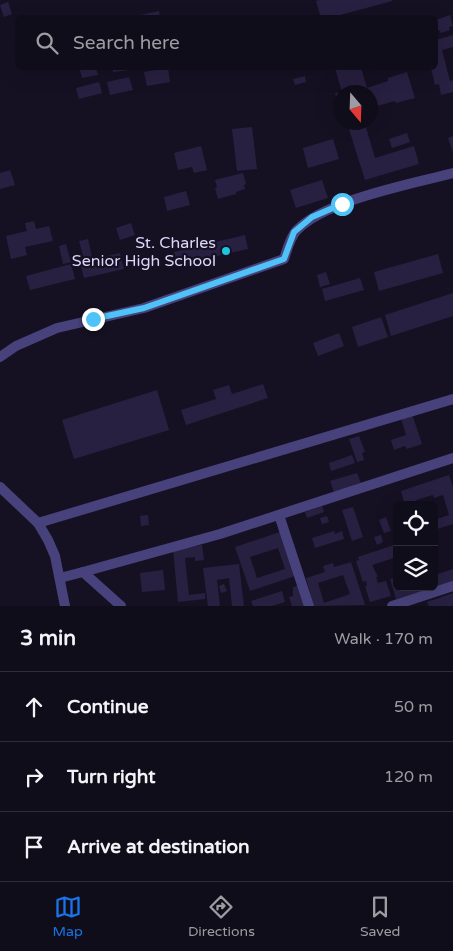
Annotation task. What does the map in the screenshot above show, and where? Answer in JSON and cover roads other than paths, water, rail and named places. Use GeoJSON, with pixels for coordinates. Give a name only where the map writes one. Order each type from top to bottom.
{"type":"FeatureCollection","features":[{"type":"Feature","properties":{"kind":"street"},"geometry":{"type":"LineString","coordinates":[[0,357],[16,346],[57,328],[144,308],[284,259],[294,232],[312,217],[349,201],[453,173]]}},
{"type":"Feature","properties":{"kind":"street"},"geometry":{"type":"LineString","coordinates":[[38,523],[453,399]]}},
{"type":"Feature","properties":{"kind":"street"},"geometry":{"type":"LineString","coordinates":[[60,578],[191,542],[453,458]]}},
{"type":"Feature","properties":{"kind":"street"},"geometry":{"type":"LineString","coordinates":[[0,487],[38,523],[55,556],[66,606]]}},
{"type":"Feature","properties":{"kind":"street"},"geometry":{"type":"LineString","coordinates":[[279,515],[309,606]]}},
{"type":"Feature","properties":{"kind":"street"},"geometry":{"type":"LineString","coordinates":[[83,572],[121,606]]}},
{"type":"Feature","properties":{"kind":"street"},"geometry":{"type":"LineString","coordinates":[[392,606],[453,586]]}},
{"type":"Feature","properties":{"kind":"place","name":"St. Charles Senior High School"},"geometry":{"type":"Point","coordinates":[226,251]}}]}
